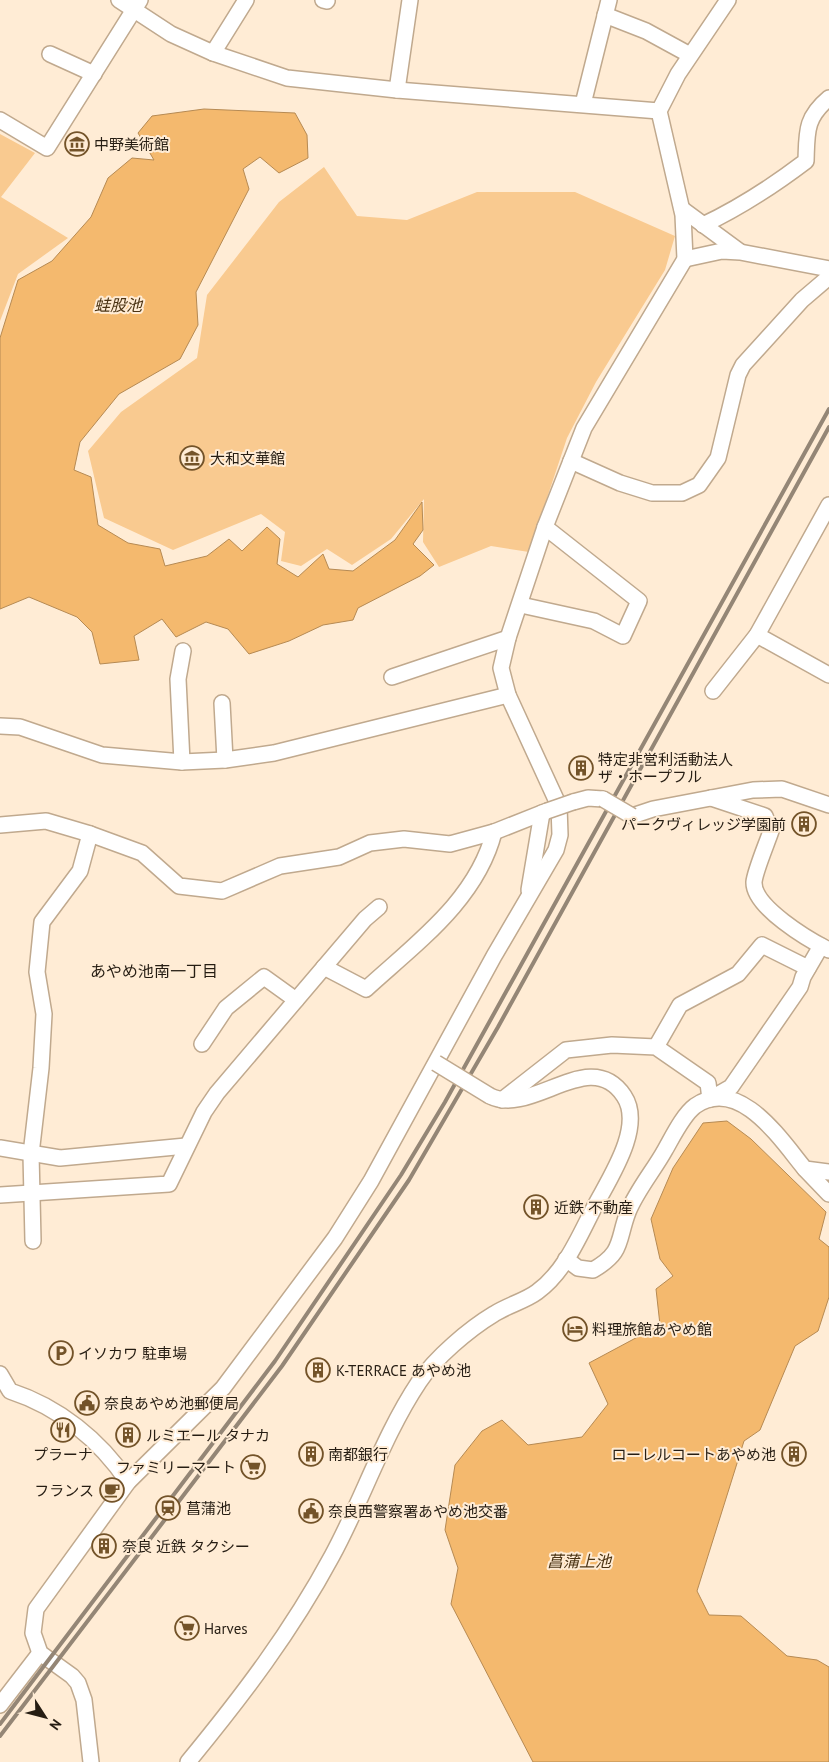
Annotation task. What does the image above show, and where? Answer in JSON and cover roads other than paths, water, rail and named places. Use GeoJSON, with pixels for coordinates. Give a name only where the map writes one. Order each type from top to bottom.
{"type":"FeatureCollection","features":[{"type":"Feature","properties":{"kind":"street"},"geometry":{"type":"LineString","coordinates":[[119,0],[137,5],[171,34],[213,53],[287,78],[397,90],[659,111]]}},
{"type":"Feature","properties":{"kind":"street"},"geometry":{"type":"LineString","coordinates":[[213,53],[246,0]]}},
{"type":"Feature","properties":{"kind":"street"},"geometry":{"type":"LineString","coordinates":[[397,90],[410,0]]}},
{"type":"Feature","properties":{"kind":"street"},"geometry":{"type":"LineString","coordinates":[[582,104],[609,0]]}},
{"type":"Feature","properties":{"kind":"street"},"geometry":{"type":"LineString","coordinates":[[90,1762],[84,1700],[78,1683],[72,1676],[40,1653],[33,1633],[36,1609],[128,1482],[223,1388],[335,1238],[371,1182],[556,850],[561,820],[559,806],[508,696],[501,668],[508,638],[521,605],[546,526],[584,428],[685,259],[682,209],[659,111],[690,56],[728,0]]}},
{"type":"Feature","properties":{"kind":"street"},"geometry":{"type":"LineString","coordinates":[[0,120],[47,148],[137,5]]}},
{"type":"Feature","properties":{"kind":"street"},"geometry":{"type":"LineString","coordinates":[[605,15],[646,30],[690,56]]}},
{"type":"Feature","properties":{"kind":"street"},"geometry":{"type":"LineString","coordinates":[[50,54],[94,74]]}},
{"type":"Feature","properties":{"kind":"street"},"geometry":{"type":"LineString","coordinates":[[703,225],[758,196],[806,161],[808,126],[815,110],[829,98]]}},
{"type":"Feature","properties":{"kind":"street"},"geometry":{"type":"LineString","coordinates":[[682,209],[740,252]]}},
{"type":"Feature","properties":{"kind":"street"},"geometry":{"type":"LineString","coordinates":[[685,259],[722,251],[740,252],[829,269]]}},
{"type":"Feature","properties":{"kind":"street"},"geometry":{"type":"LineString","coordinates":[[571,461],[620,483],[652,493],[682,493],[698,485],[718,458],[738,375],[743,365],[802,300],[829,276]]}},
{"type":"Feature","properties":{"kind":"street"},"geometry":{"type":"LineString","coordinates":[[713,691],[756,635],[827,514]]}},
{"type":"Feature","properties":{"kind":"street"},"geometry":{"type":"LineString","coordinates":[[521,605],[594,621],[623,636],[639,601],[546,526]]}},
{"type":"Feature","properties":{"kind":"street"},"geometry":{"type":"LineString","coordinates":[[756,635],[829,675]]}},
{"type":"Feature","properties":{"kind":"street"},"geometry":{"type":"LineString","coordinates":[[392,677],[508,638]]}},
{"type":"Feature","properties":{"kind":"street"},"geometry":{"type":"LineString","coordinates":[[182,762],[178,679],[183,651]]}},
{"type":"Feature","properties":{"kind":"street"},"geometry":{"type":"LineString","coordinates":[[0,726],[20,727],[102,755],[182,762],[225,760],[274,753],[508,696]]}},
{"type":"Feature","properties":{"kind":"street"},"geometry":{"type":"LineString","coordinates":[[222,703],[225,760]]}},
{"type":"Feature","properties":{"kind":"street"},"geometry":{"type":"LineString","coordinates":[[0,825],[46,821],[90,834],[142,853],[179,886],[222,891],[280,866],[340,857],[370,843],[404,839],[450,844],[494,832],[588,798],[604,799],[632,816],[653,809],[689,804],[753,790],[782,789],[829,805]]}},
{"type":"Feature","properties":{"kind":"street"},"geometry":{"type":"LineString","coordinates":[[566,1259],[578,1268],[593,1270],[608,1262],[619,1246],[629,1211],[694,1106],[731,1087],[800,987],[808,968],[825,948],[783,921],[762,902],[754,883],[771,831],[765,816],[711,798]]}},
{"type":"Feature","properties":{"kind":"street"},"geometry":{"type":"LineString","coordinates":[[526,901],[545,812]]}},
{"type":"Feature","properties":{"kind":"street"},"geometry":{"type":"LineString","coordinates":[[324,967],[366,988],[437,924],[467,890],[488,853],[494,832]]}},
{"type":"Feature","properties":{"kind":"street"},"geometry":{"type":"LineString","coordinates":[[33,1241],[30,1194],[43,1023],[36,972],[42,922],[80,871],[90,834]]}},
{"type":"Feature","properties":{"kind":"street"},"geometry":{"type":"LineString","coordinates":[[0,1195],[169,1184],[186,1146],[204,1112],[217,1093],[365,919],[379,907]]}},
{"type":"Feature","properties":{"kind":"street"},"geometry":{"type":"LineString","coordinates":[[656,1047],[680,1005],[738,974],[762,945],[808,968]]}},
{"type":"Feature","properties":{"kind":"street"},"geometry":{"type":"LineString","coordinates":[[202,1044],[226,1008],[264,977],[296,1000]]}},
{"type":"Feature","properties":{"kind":"street"},"geometry":{"type":"LineString","coordinates":[[496,1099],[566,1050],[612,1045],[656,1047],[708,1084],[710,1099]]}},
{"type":"Feature","properties":{"kind":"street"},"geometry":{"type":"LineString","coordinates":[[188,1762],[231,1710],[291,1627],[332,1557],[396,1422],[420,1380],[452,1346],[493,1314],[537,1292],[566,1259],[624,1147],[631,1128],[631,1111],[624,1095],[611,1084],[595,1078],[575,1078],[529,1098],[496,1099],[436,1063]]}},
{"type":"Feature","properties":{"kind":"street"},"geometry":{"type":"LineString","coordinates":[[710,1099],[734,1099],[755,1111],[829,1194]]}},
{"type":"Feature","properties":{"kind":"street"},"geometry":{"type":"LineString","coordinates":[[0,1148],[60,1158],[186,1146]]}},
{"type":"Feature","properties":{"kind":"street"},"geometry":{"type":"LineString","coordinates":[[805,1169],[829,1172]]}},
{"type":"Feature","properties":{"kind":"street"},"geometry":{"type":"LineString","coordinates":[[0,1374],[5,1393],[27,1397],[76,1425],[112,1459],[128,1482]]}},
{"type":"Feature","properties":{"kind":"street"},"geometry":{"type":"LineString","coordinates":[[0,1705],[40,1653]]}},
{"type":"Feature","properties":{"kind":"water","name":"蛙股池"},"geometry":{"type":"Polygon","coordinates":[[[204,109],[295,113],[307,135],[308,158],[279,173],[260,157],[243,169],[249,189],[196,292],[198,325],[180,359],[119,394],[80,442],[74,470],[91,477],[98,525],[128,543],[160,549],[165,566],[207,556],[229,539],[242,551],[267,527],[280,539],[277,564],[298,577],[323,554],[329,569],[353,571],[395,540],[422,502],[423,530],[413,544],[434,565],[420,576],[358,608],[353,620],[323,625],[289,641],[249,654],[228,629],[206,622],[176,637],[162,619],[134,636],[139,660],[100,664],[92,632],[77,617],[29,597],[0,609],[0,338],[18,280],[52,261],[91,217],[108,178],[132,158],[154,160],[138,133],[152,116],[204,109]]]}},
{"type":"Feature","properties":{"kind":"water","name":"菖蒲上池"},"geometry":{"type":"Polygon","coordinates":[[[727,1121],[751,1139],[826,1212],[819,1239],[829,1247],[829,1297],[818,1331],[795,1346],[760,1430],[744,1441],[697,1591],[709,1615],[741,1616],[787,1656],[817,1660],[829,1667],[829,1762],[533,1762],[451,1604],[458,1568],[445,1530],[455,1465],[482,1431],[502,1420],[528,1445],[582,1437],[608,1404],[589,1363],[660,1325],[656,1289],[673,1276],[660,1259],[651,1219],[673,1168],[703,1123],[727,1121]]]}},
{"type":"Feature","properties":{"kind":"railway"},"geometry":{"type":"LineString","coordinates":[[0,1724],[275,1361],[401,1175],[445,1102],[829,409]]}},
{"type":"Feature","properties":{"kind":"railway"},"geometry":{"type":"LineString","coordinates":[[0,1736],[282,1366],[409,1180],[498,1027],[829,427]]}},
{"type":"Feature","properties":{"kind":"place","name":"中野美術館"},"geometry":{"type":"Point","coordinates":[77,144]}},
{"type":"Feature","properties":{"kind":"place","name":"大和文華館"},"geometry":{"type":"Point","coordinates":[192,458]}},
{"type":"Feature","properties":{"kind":"place","name":"特定非営利活動法人 ザ・ホープフル"},"geometry":{"type":"Point","coordinates":[581,768]}},
{"type":"Feature","properties":{"kind":"place","name":"パークヴィレッジ学園前"},"geometry":{"type":"Point","coordinates":[804,824]}},
{"type":"Feature","properties":{"kind":"place","name":"近鉄 不動産"},"geometry":{"type":"Point","coordinates":[536,1207]}},
{"type":"Feature","properties":{"kind":"place","name":"料理旅館あやめ館"},"geometry":{"type":"Point","coordinates":[575,1329]}},
{"type":"Feature","properties":{"kind":"place","name":"イソカワ 駐車場"},"geometry":{"type":"Point","coordinates":[61,1353]}},
{"type":"Feature","properties":{"kind":"place","name":"K-TERRACE あやめ池"},"geometry":{"type":"Point","coordinates":[318,1370]}},
{"type":"Feature","properties":{"kind":"place","name":"奈良あやめ池郵便局"},"geometry":{"type":"Point","coordinates":[87,1403]}},
{"type":"Feature","properties":{"kind":"place","name":"プラーナ"},"geometry":{"type":"Point","coordinates":[63,1430]}},
{"type":"Feature","properties":{"kind":"place","name":"ルミエール タナカ"},"geometry":{"type":"Point","coordinates":[128,1435]}},
{"type":"Feature","properties":{"kind":"place","name":"南都銀行"},"geometry":{"type":"Point","coordinates":[311,1454]}},
{"type":"Feature","properties":{"kind":"place","name":"ローレルコートあやめ池"},"geometry":{"type":"Point","coordinates":[794,1454]}},
{"type":"Feature","properties":{"kind":"place","name":"ファミリーマート"},"geometry":{"type":"Point","coordinates":[253,1467]}},
{"type":"Feature","properties":{"kind":"place","name":"フランス"},"geometry":{"type":"Point","coordinates":[112,1490]}},
{"type":"Feature","properties":{"kind":"place","name":"菖蒲池"},"geometry":{"type":"Point","coordinates":[168,1508]}},
{"type":"Feature","properties":{"kind":"place","name":"奈良西警察署あやめ池交番"},"geometry":{"type":"Point","coordinates":[311,1511]}},
{"type":"Feature","properties":{"kind":"place","name":"奈良 近鉄 タクシー"},"geometry":{"type":"Point","coordinates":[104,1546]}},
{"type":"Feature","properties":{"kind":"place","name":"Harves"},"geometry":{"type":"Point","coordinates":[187,1628]}},
{"type":"Feature","properties":{"kind":"district","name":"あやめ池南一丁目"},"geometry":{"type":"Point","coordinates":[154,971]}}]}
